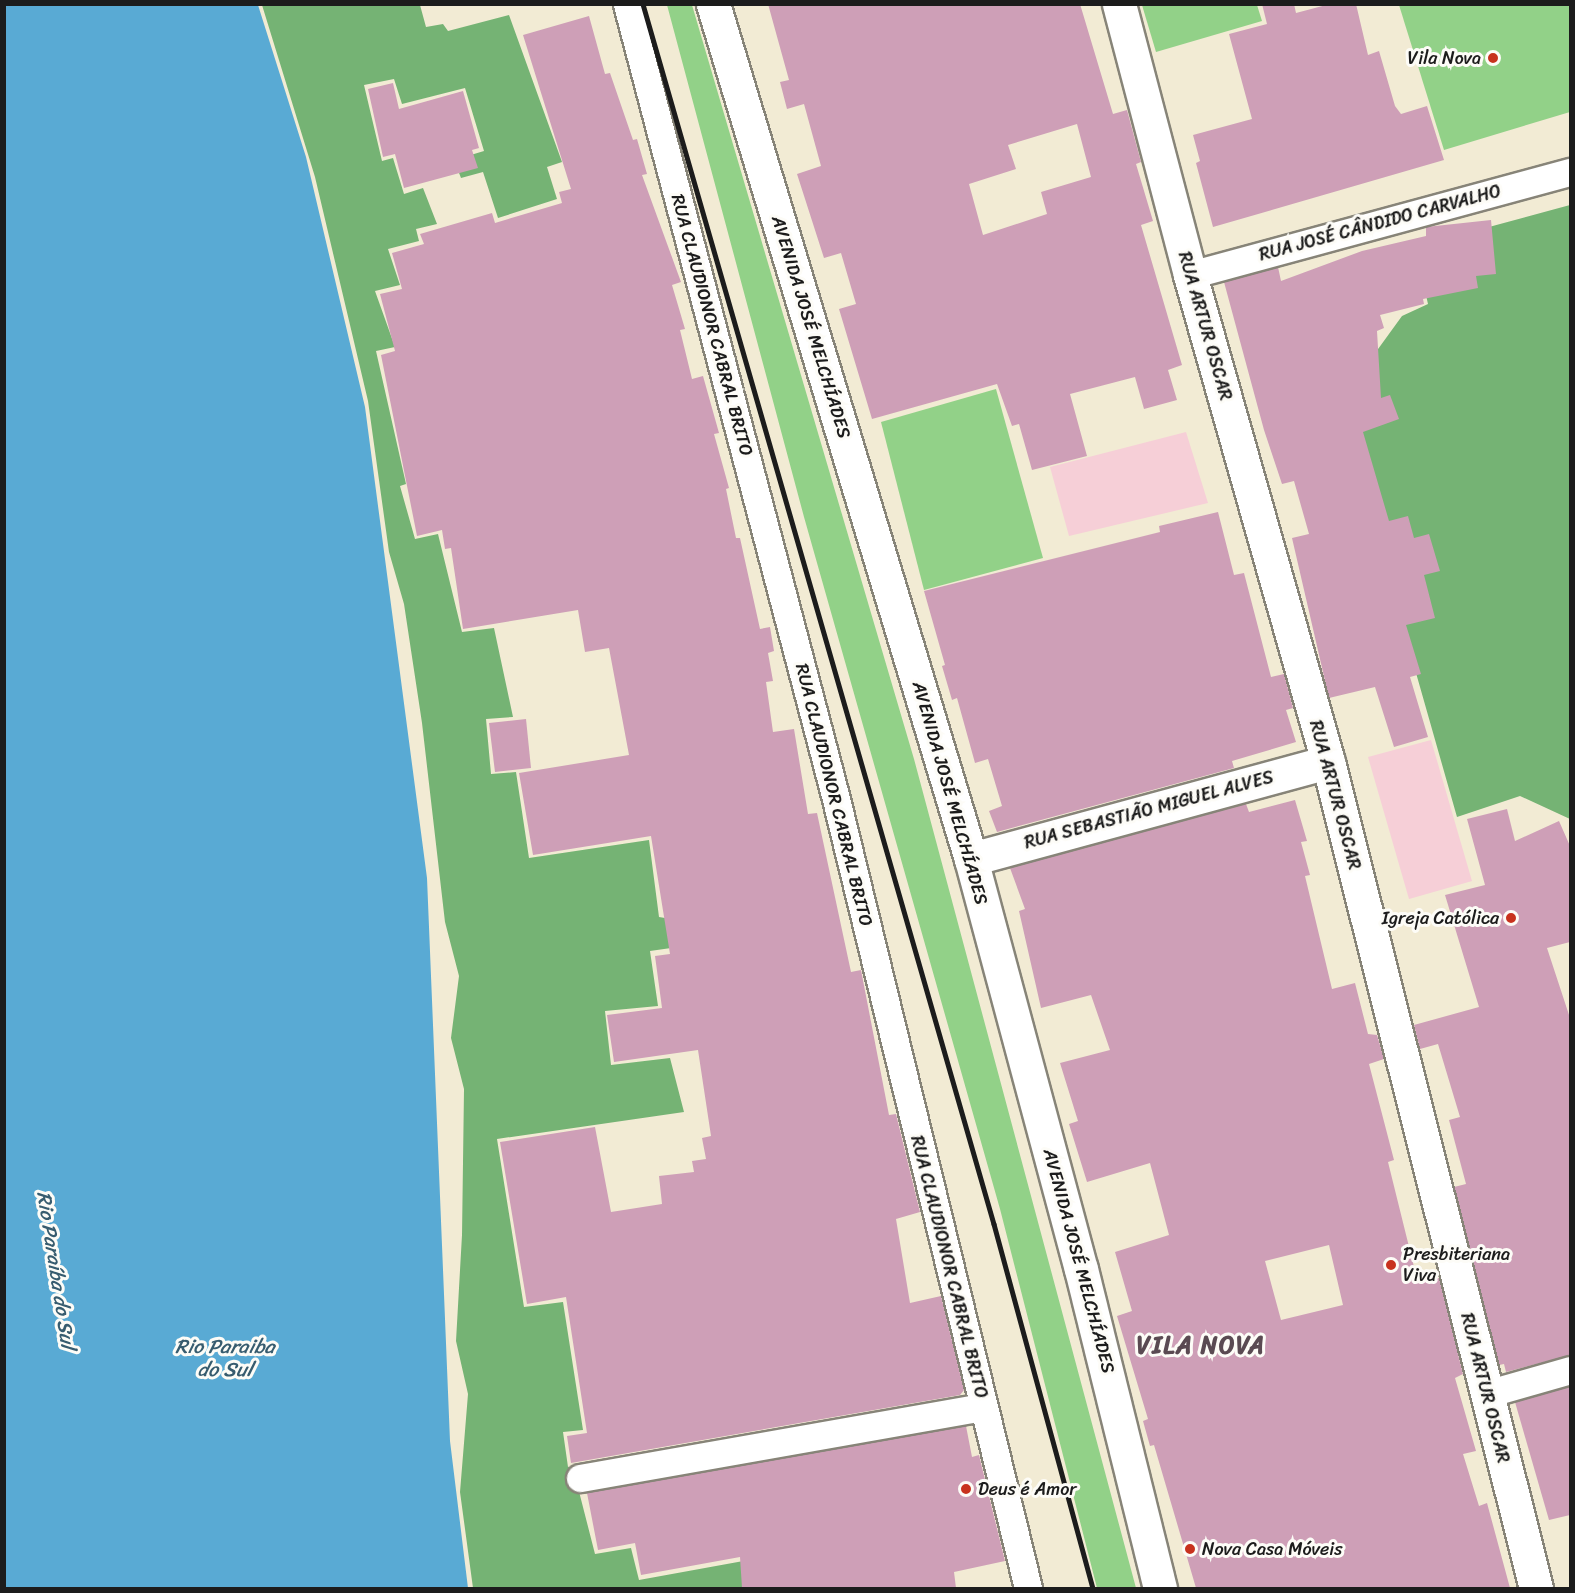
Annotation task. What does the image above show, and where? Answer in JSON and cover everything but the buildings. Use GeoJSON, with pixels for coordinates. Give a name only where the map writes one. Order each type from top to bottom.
{"type":"FeatureCollection","features":[{"type":"Feature","properties":{"kind":"street","name":"RUA CLAUDIONOR CABRAL BRITO"},"geometry":{"type":"LineString","coordinates":[[627,4],[832,783],[1028,1588]]}},
{"type":"Feature","properties":{"kind":"street","name":"AVENIDA JOSÉ MELCHÍADES"},"geometry":{"type":"LineString","coordinates":[[713,4],[971,859],[1082,1269],[1160,1588]]}},
{"type":"Feature","properties":{"kind":"street","name":"RUA ARTUR OSCAR"},"geometry":{"type":"LineString","coordinates":[[1119,4],[1190,275],[1328,762],[1536,1588]]}},
{"type":"Feature","properties":{"kind":"street","name":"RUA JOSÉ CÂNDIDO CARVALHO"},"geometry":{"type":"LineString","coordinates":[[1190,275],[1570,172]]}},
{"type":"Feature","properties":{"kind":"street","name":"RUA SEBASTIÃO MIGUEL ALVES"},"geometry":{"type":"LineString","coordinates":[[971,859],[1328,762]]}},
{"type":"Feature","properties":{"kind":"street"},"geometry":{"type":"LineString","coordinates":[[1486,1394],[1570,1370]]}},
{"type":"Feature","properties":{"kind":"street"},"geometry":{"type":"LineString","coordinates":[[580,1478],[983,1407]]}},
{"type":"Feature","properties":{"kind":"shaded area"},"geometry":{"type":"Polygon","coordinates":[[[1186,432],[1208,503],[1069,536],[1050,467],[1186,432]]]}},
{"type":"Feature","properties":{"kind":"shaded area"},"geometry":{"type":"Polygon","coordinates":[[[1431,740],[1472,881],[1409,899],[1368,757],[1431,740]]]}},
{"type":"Feature","properties":{"kind":"green space"},"geometry":{"type":"Polygon","coordinates":[[[262,5],[420,5],[426,27],[443,24],[448,31],[509,15],[562,162],[547,167],[557,199],[498,218],[483,172],[461,178],[454,160],[484,151],[465,88],[402,104],[394,79],[364,85],[382,161],[393,158],[404,194],[423,188],[437,224],[416,229],[419,241],[388,249],[400,285],[375,291],[395,347],[376,351],[406,484],[400,486],[415,539],[438,534],[462,632],[494,628],[513,717],[486,719],[491,774],[516,772],[529,858],[649,840],[659,917],[665,918],[671,948],[650,951],[658,1006],[605,1011],[611,1065],[670,1058],[684,1112],[497,1139],[524,1307],[563,1302],[583,1430],[563,1432],[568,1467],[573,1468],[595,1554],[631,1548],[639,1580],[776,1555],[825,1587],[473,1588],[460,1492],[468,1394],[456,1341],[462,1235],[464,1089],[451,1038],[459,976],[445,922],[422,723],[404,604],[389,552],[368,401],[315,177],[262,5]]]}},
{"type":"Feature","properties":{"kind":"green space"},"geometry":{"type":"Polygon","coordinates":[[[667,5],[692,5],[914,759],[1136,1588],[1097,1588],[1000,1209],[804,517],[667,5]]]}},
{"type":"Feature","properties":{"kind":"green space"},"geometry":{"type":"Polygon","coordinates":[[[1142,5],[1257,5],[1262,21],[1156,52],[1142,5]]]}},
{"type":"Feature","properties":{"kind":"green space","name":"Vila Nova"},"geometry":{"type":"Polygon","coordinates":[[[1399,5],[1570,5],[1570,112],[1444,150],[1399,5]]]}},
{"type":"Feature","properties":{"kind":"green space"},"geometry":{"type":"Polygon","coordinates":[[[1570,205],[1570,819],[1520,796],[1457,817],[1350,441],[1373,356],[1402,316],[1428,304],[1415,247],[1570,205]]]}},
{"type":"Feature","properties":{"kind":"green space"},"geometry":{"type":"Polygon","coordinates":[[[996,389],[1043,558],[924,590],[881,422],[996,389]]]}},
{"type":"Feature","properties":{"kind":"water","name":"Rio Paraiba do Sul"},"geometry":{"type":"Polygon","coordinates":[[[5,4],[258,5],[306,157],[365,407],[427,878],[450,1441],[468,1588],[5,1588],[5,4]]]}},
{"type":"Feature","properties":{"kind":"railway"},"geometry":{"type":"LineString","coordinates":[[643,4],[994,1224],[1093,1588]]}},
{"type":"Feature","properties":{"kind":"place","name":"Vila Nova"},"geometry":{"type":"Point","coordinates":[1493,58]}},
{"type":"Feature","properties":{"kind":"place","name":"Igreja Católica"},"geometry":{"type":"Point","coordinates":[1511,918]}},
{"type":"Feature","properties":{"kind":"place","name":"Presbiteriana Viva"},"geometry":{"type":"Point","coordinates":[1391,1265]}},
{"type":"Feature","properties":{"kind":"place","name":"Deus é Amor"},"geometry":{"type":"Point","coordinates":[966,1489]}},
{"type":"Feature","properties":{"kind":"place","name":"Nova Casa Móveis"},"geometry":{"type":"Point","coordinates":[1190,1549]}},
{"type":"Feature","properties":{"kind":"district","name":"VILA NOVA"},"geometry":{"type":"Point","coordinates":[1201,1346]}},
{"type":"Feature","properties":{"kind":"water label","name":"Rio Paraíba do Sul"},"geometry":{"type":"Point","coordinates":[56,1270]}}]}
